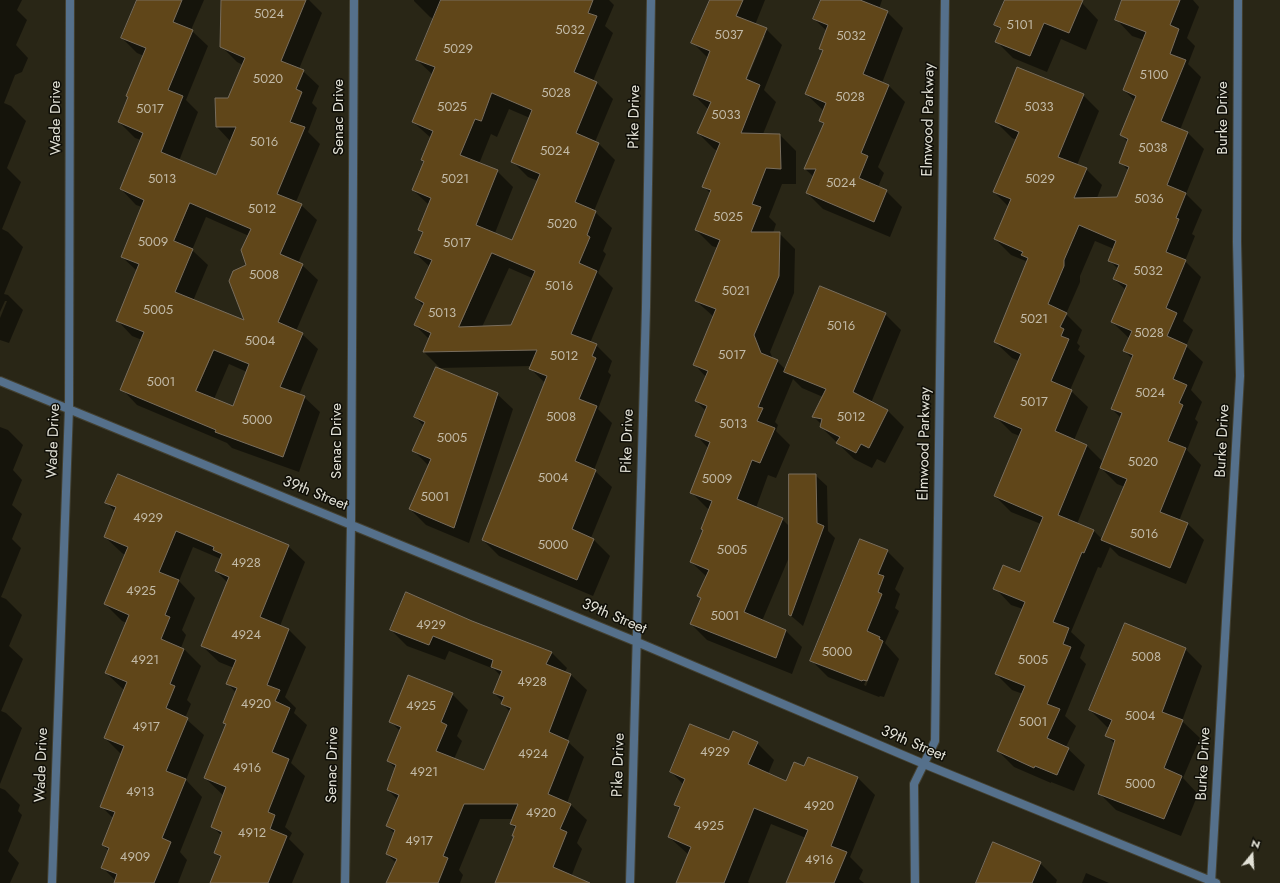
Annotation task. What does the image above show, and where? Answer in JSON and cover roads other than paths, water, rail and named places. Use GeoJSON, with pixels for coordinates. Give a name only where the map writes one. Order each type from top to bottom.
{"type":"FeatureCollection","features":[{"type":"Feature","properties":{"kind":"street","name":"Wade Drive"},"geometry":{"type":"LineString","coordinates":[[52,883],[69,408],[70,0]]}},
{"type":"Feature","properties":{"kind":"street","name":"Senac Drive"},"geometry":{"type":"LineString","coordinates":[[345,883],[350,524],[354,0]]}},
{"type":"Feature","properties":{"kind":"street","name":"Pike Drive"},"geometry":{"type":"LineString","coordinates":[[630,883],[646,307],[651,0]]}},
{"type":"Feature","properties":{"kind":"street","name":"Elmwood Parkway"},"geometry":{"type":"LineString","coordinates":[[915,883],[914,784],[935,741],[945,0]]}},
{"type":"Feature","properties":{"kind":"street","name":"Burke Drive"},"geometry":{"type":"LineString","coordinates":[[1213,882],[1240,376],[1237,242],[1238,0]]}},
{"type":"Feature","properties":{"kind":"street","name":"39th Street"},"geometry":{"type":"LineString","coordinates":[[0,381],[637,642],[924,764],[1213,882]]}}]}
